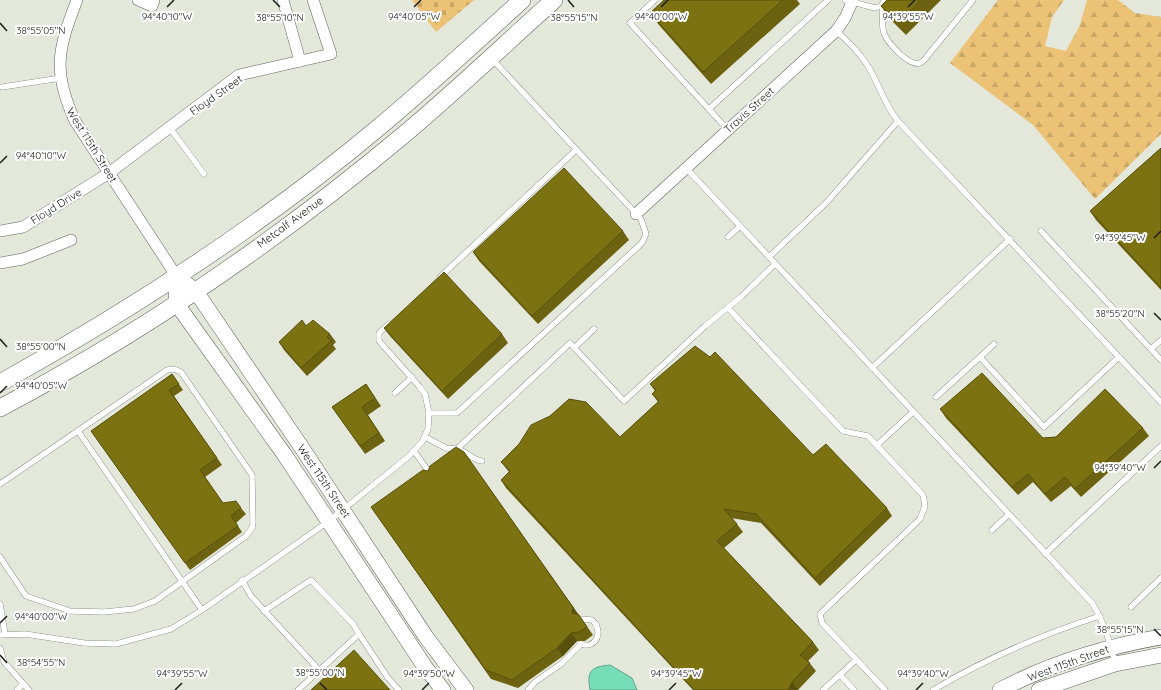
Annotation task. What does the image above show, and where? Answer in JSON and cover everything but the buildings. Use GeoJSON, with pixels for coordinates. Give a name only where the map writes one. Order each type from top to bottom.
{"type":"FeatureCollection","features":[{"type":"Feature","properties":{"kind":"main road","name":"Metcalf Avenue"},"geometry":{"type":"LineString","coordinates":[[0,383],[79,338],[177,277],[279,205],[378,128],[522,0]]}},
{"type":"Feature","properties":{"kind":"main road","name":"Metcalf Avenue"},"geometry":{"type":"LineString","coordinates":[[0,408],[116,341],[176,303],[325,198],[407,132],[554,0]]}},
{"type":"Feature","properties":{"kind":"street","name":"West 115th Street"},"geometry":{"type":"LineString","coordinates":[[77,0],[62,46],[61,78],[65,99],[75,121],[177,277],[195,290],[437,653],[466,690]]}},
{"type":"Feature","properties":{"kind":"street"},"geometry":{"type":"LineString","coordinates":[[138,0],[152,6],[154,0]]}},
{"type":"Feature","properties":{"kind":"street"},"geometry":{"type":"LineString","coordinates":[[283,0],[300,61]]}},
{"type":"Feature","properties":{"kind":"street","name":"Floyd Street"},"geometry":{"type":"LineString","coordinates":[[109,174],[239,75],[330,54],[313,0]]}},
{"type":"Feature","properties":{"kind":"street","name":"Travis Street"},"geometry":{"type":"LineString","coordinates":[[636,214],[836,30],[850,1]]}},
{"type":"Feature","properties":{"kind":"street","name":"Floyd Drive"},"geometry":{"type":"LineString","coordinates":[[0,231],[23,227],[109,174]]}},
{"type":"Feature","properties":{"kind":"street"},"geometry":{"type":"LineString","coordinates":[[0,263],[23,260],[71,240]]}},
{"type":"Feature","properties":{"kind":"street"},"geometry":{"type":"LineString","coordinates":[[176,303],[177,277]]}},
{"type":"Feature","properties":{"kind":"street","name":"West 115th Street"},"geometry":{"type":"LineString","coordinates":[[176,303],[284,454],[425,667],[443,690]]}},
{"type":"Feature","properties":{"kind":"street","name":"West 115th Street"},"geometry":{"type":"LineString","coordinates":[[1000,690],[1054,666],[1111,647],[1161,637]]}},
{"type":"Feature","properties":{"kind":"street","name":"West 115th Street"},"geometry":{"type":"LineString","coordinates":[[1039,690],[1115,664],[1161,655]]}},
{"type":"Feature","properties":{"kind":"lane"},"geometry":{"type":"LineString","coordinates":[[655,0],[630,23],[728,130]]}},
{"type":"Feature","properties":{"kind":"lane"},"geometry":{"type":"LineString","coordinates":[[709,109],[828,0]]}},
{"type":"Feature","properties":{"kind":"lane"},"geometry":{"type":"LineString","coordinates":[[884,2],[883,32],[887,40],[910,61],[916,63],[923,61],[973,0]]}},
{"type":"Feature","properties":{"kind":"lane"},"geometry":{"type":"LineString","coordinates":[[850,1],[875,8],[884,2]]}},
{"type":"Feature","properties":{"kind":"lane"},"geometry":{"type":"LineString","coordinates":[[836,30],[861,55],[869,67],[888,107],[898,121],[1161,402]]}},
{"type":"Feature","properties":{"kind":"lane"},"geometry":{"type":"LineString","coordinates":[[429,413],[457,413],[645,239],[646,228],[644,223],[491,58]]}},
{"type":"Feature","properties":{"kind":"lane"},"geometry":{"type":"LineString","coordinates":[[2,87],[61,78]]}},
{"type":"Feature","properties":{"kind":"lane"},"geometry":{"type":"LineString","coordinates":[[769,257],[827,202],[898,121]]}},
{"type":"Feature","properties":{"kind":"lane"},"geometry":{"type":"LineString","coordinates":[[170,128],[204,174]]}},
{"type":"Feature","properties":{"kind":"lane"},"geometry":{"type":"LineString","coordinates":[[435,282],[576,150]]}},
{"type":"Feature","properties":{"kind":"lane"},"geometry":{"type":"LineString","coordinates":[[686,168],[1008,515],[1092,603],[1100,616],[1111,647],[1115,664]]}},
{"type":"Feature","properties":{"kind":"lane"},"geometry":{"type":"LineString","coordinates":[[728,236],[740,226]]}},
{"type":"Feature","properties":{"kind":"lane"},"geometry":{"type":"LineString","coordinates":[[1041,231],[1161,360]]}},
{"type":"Feature","properties":{"kind":"lane"},"geometry":{"type":"LineString","coordinates":[[872,368],[1010,239]]}},
{"type":"Feature","properties":{"kind":"lane"},"geometry":{"type":"LineString","coordinates":[[456,449],[570,343],[624,401],[775,264]]}},
{"type":"Feature","properties":{"kind":"lane"},"geometry":{"type":"LineString","coordinates":[[728,308],[843,431],[868,436],[921,491],[925,500],[925,506],[920,519],[820,614],[822,623],[885,690]]}},
{"type":"Feature","properties":{"kind":"lane"},"geometry":{"type":"LineString","coordinates":[[0,604],[3,635],[42,635],[84,643],[116,644],[171,629],[202,610],[242,580],[329,521],[414,451],[425,437],[429,413],[425,394],[412,377],[379,341],[379,333],[393,321]]}},
{"type":"Feature","properties":{"kind":"lane"},"geometry":{"type":"LineString","coordinates":[[574,348],[594,329]]}},
{"type":"Feature","properties":{"kind":"lane"},"geometry":{"type":"LineString","coordinates":[[1151,349],[1161,340]]}},
{"type":"Feature","properties":{"kind":"lane"},"geometry":{"type":"LineString","coordinates":[[936,397],[994,344]]}},
{"type":"Feature","properties":{"kind":"lane"},"geometry":{"type":"LineString","coordinates":[[980,358],[1044,427],[1119,357]]}},
{"type":"Feature","properties":{"kind":"lane"},"geometry":{"type":"LineString","coordinates":[[0,484],[167,370],[174,369],[181,372],[252,475],[253,523],[252,528],[246,536],[155,600],[134,609],[93,612],[70,611],[26,596],[0,557]]}},
{"type":"Feature","properties":{"kind":"lane"},"geometry":{"type":"LineString","coordinates":[[395,393],[412,377]]}},
{"type":"Feature","properties":{"kind":"lane"},"geometry":{"type":"LineString","coordinates":[[878,445],[913,412]]}},
{"type":"Feature","properties":{"kind":"lane"},"geometry":{"type":"LineString","coordinates":[[78,431],[202,610]]}},
{"type":"Feature","properties":{"kind":"lane"},"geometry":{"type":"LineString","coordinates":[[425,437],[446,448],[467,452],[478,460],[482,461]]}},
{"type":"Feature","properties":{"kind":"lane"},"geometry":{"type":"LineString","coordinates":[[1045,554],[1161,446]]}},
{"type":"Feature","properties":{"kind":"lane"},"geometry":{"type":"LineString","coordinates":[[414,451],[432,476]]}},
{"type":"Feature","properties":{"kind":"lane"},"geometry":{"type":"LineString","coordinates":[[992,530],[1008,515]]}},
{"type":"Feature","properties":{"kind":"lane"},"geometry":{"type":"LineString","coordinates":[[1131,607],[1161,578]]}},
{"type":"Feature","properties":{"kind":"lane"},"geometry":{"type":"LineString","coordinates":[[242,580],[251,596],[319,670]]}},
{"type":"Feature","properties":{"kind":"lane"},"geometry":{"type":"LineString","coordinates":[[264,611],[311,580],[353,624],[388,678],[399,690]]}},
{"type":"Feature","properties":{"kind":"lane"},"geometry":{"type":"LineString","coordinates":[[933,690],[969,669],[1018,645],[1100,616]]}},
{"type":"Feature","properties":{"kind":"lane"},"geometry":{"type":"LineString","coordinates":[[528,690],[537,678],[560,662],[580,644],[592,644],[596,640],[599,632],[598,626],[592,620],[581,619]]}},
{"type":"Feature","properties":{"kind":"lane"},"geometry":{"type":"LineString","coordinates":[[298,690],[359,634]]}},
{"type":"Feature","properties":{"kind":"lane"},"geometry":{"type":"LineString","coordinates":[[0,648],[4,662],[29,690]]}},
{"type":"Feature","properties":{"kind":"lane"},"geometry":{"type":"LineString","coordinates":[[823,690],[856,660]]}},
{"type":"Feature","properties":{"kind":"lane"},"geometry":{"type":"LineString","coordinates":[[840,675],[854,690]]}},
{"type":"Feature","properties":{"kind":"lane"},"geometry":{"type":"LineString","coordinates":[[17,690],[23,684]]}},
{"type":"Feature","properties":{"kind":"green space"},"geometry":{"type":"Polygon","coordinates":[[[412,0],[474,0],[436,32],[412,0]]]}},
{"type":"Feature","properties":{"kind":"green space"},"geometry":{"type":"Polygon","coordinates":[[[998,0],[1064,0],[1052,17],[1045,46],[1066,51],[1080,25],[1087,0],[1118,0],[1135,13],[1161,17],[1161,134],[1095,199],[1033,125],[950,63],[998,0]]]}},
{"type":"Feature","properties":{"kind":"shaded area"},"geometry":{"type":"Polygon","coordinates":[[[610,665],[632,678],[637,690],[590,690],[589,678],[591,671],[598,667],[610,665]]]}}]}
